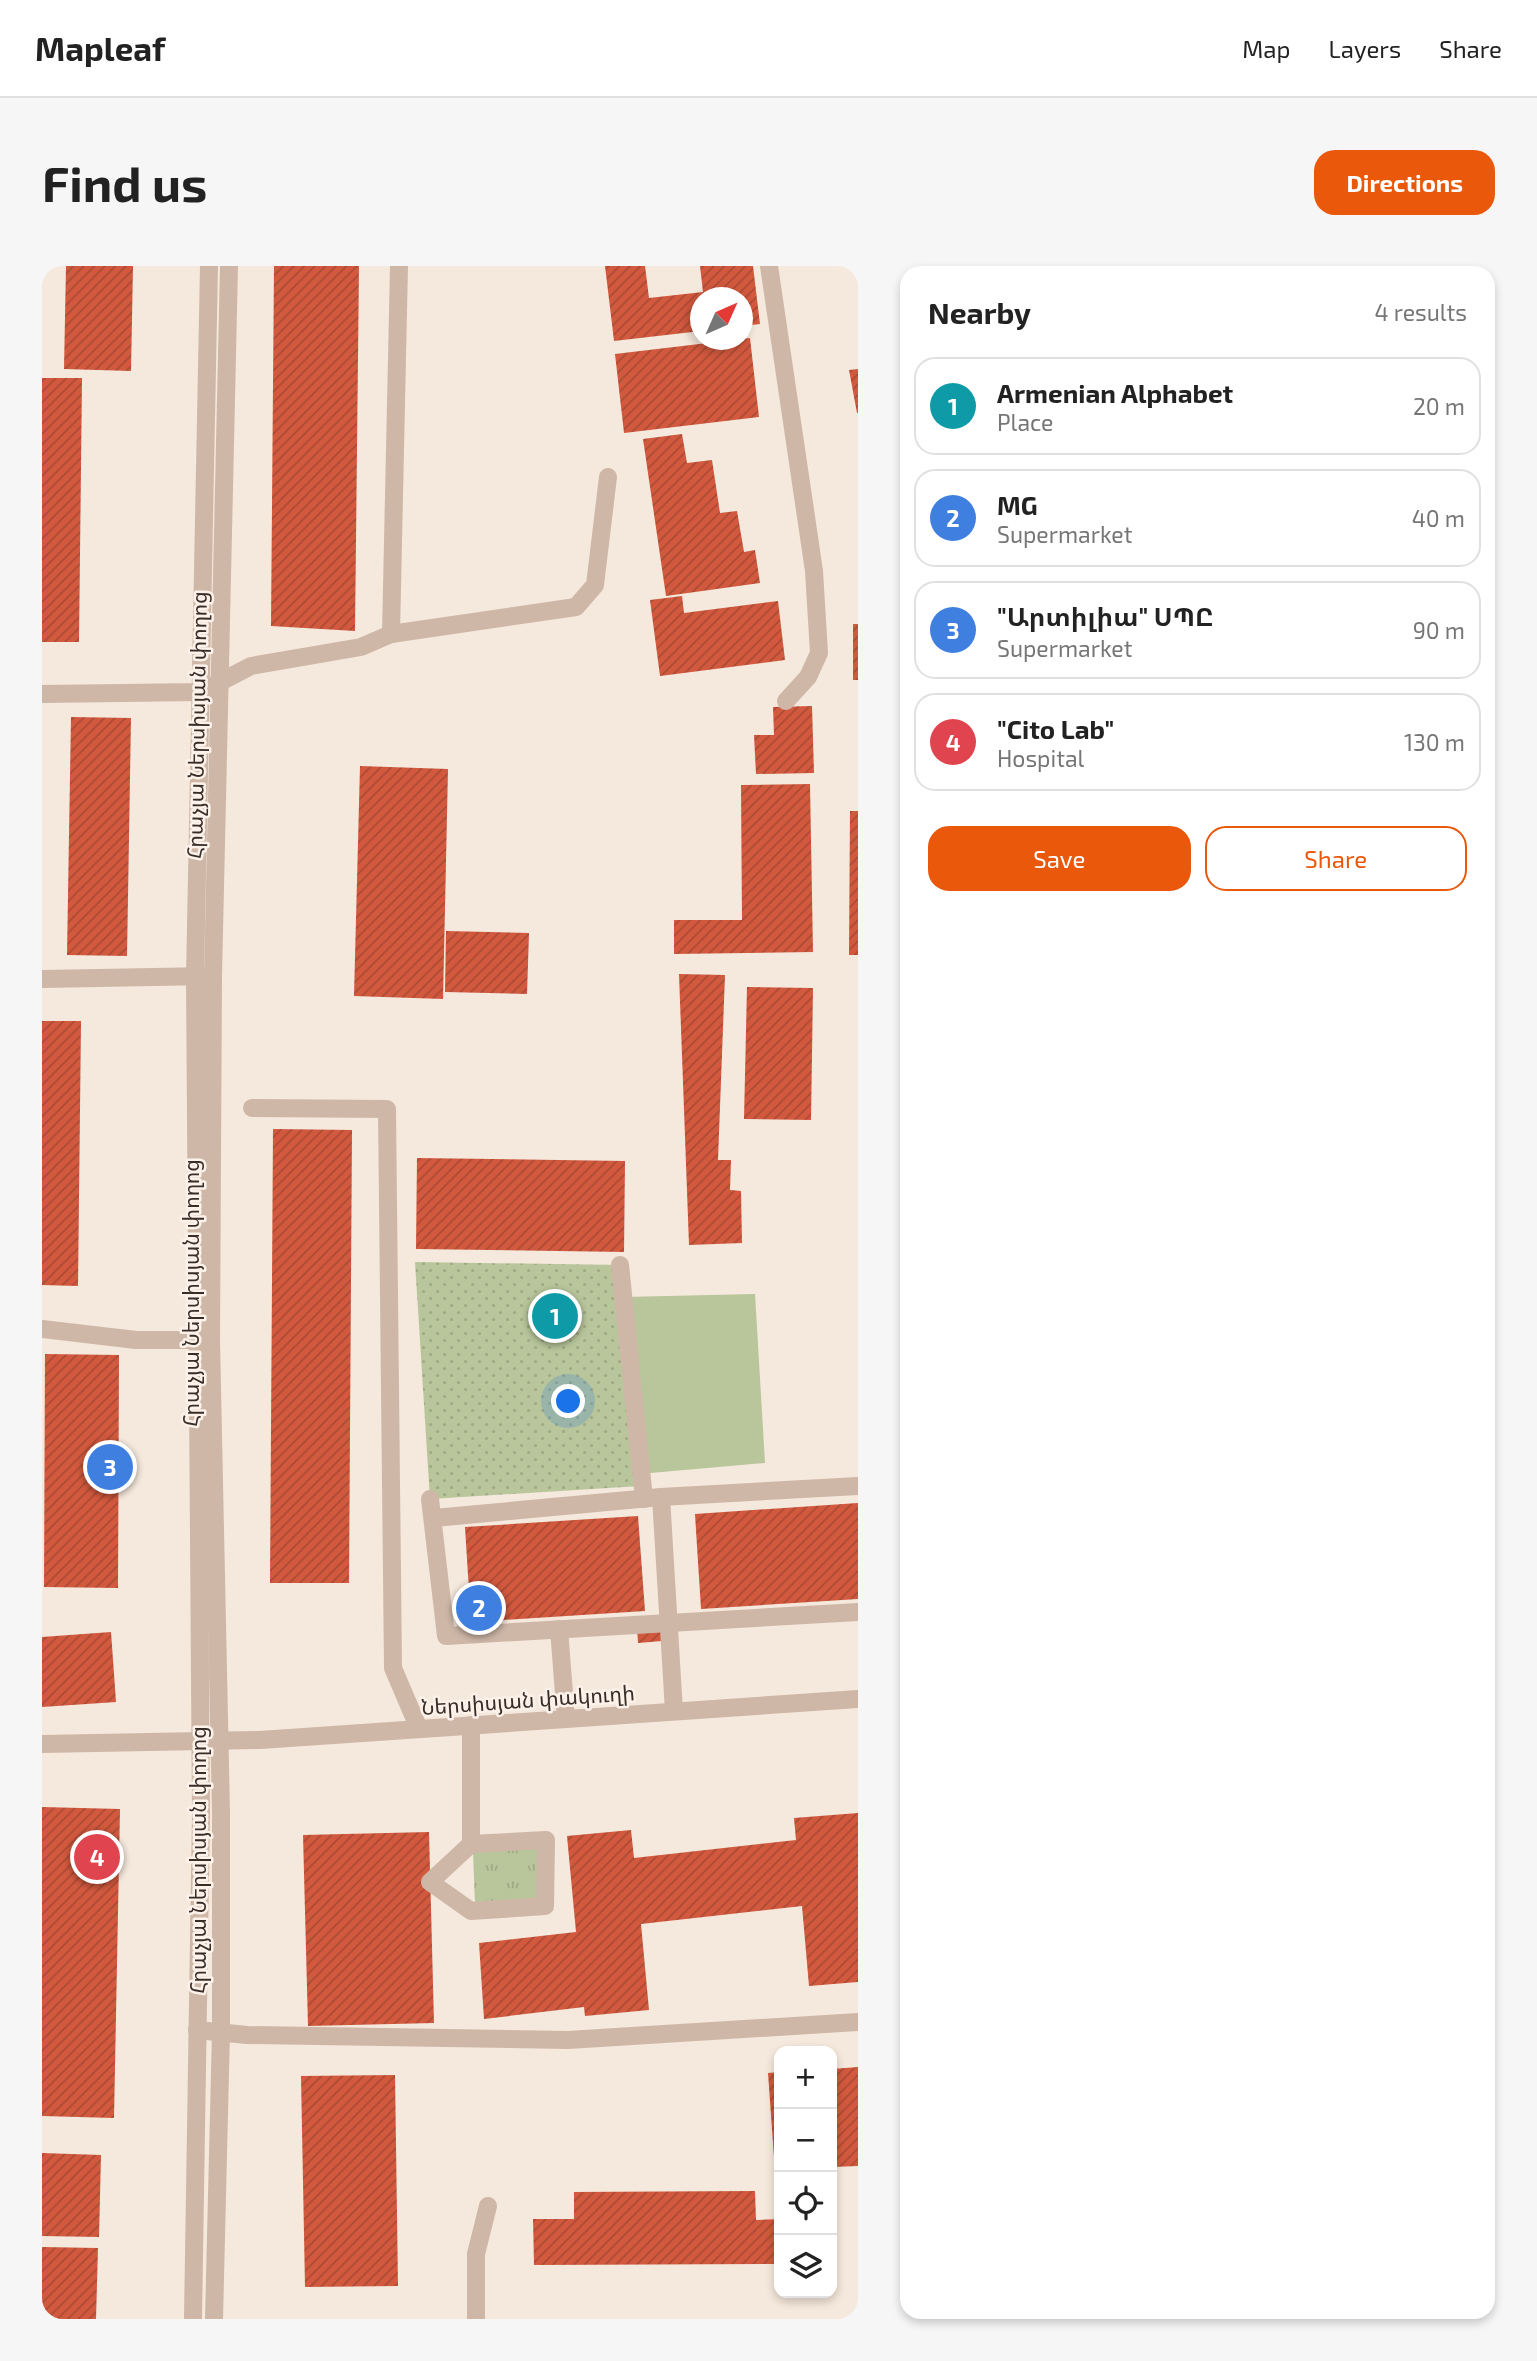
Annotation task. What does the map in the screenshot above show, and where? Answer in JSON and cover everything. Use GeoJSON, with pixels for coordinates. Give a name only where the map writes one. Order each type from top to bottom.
{"type":"FeatureCollection","features":[{"type":"Feature","properties":{"kind":"street","name":"Հրաչյա Ներսիսյան փողոց"},"geometry":{"type":"LineString","coordinates":[[209,266],[201,692],[219,1742],[221,2032],[214,2319]]}},
{"type":"Feature","properties":{"kind":"street","name":"Հրաչյա Ներսիսյան փողոց"},"geometry":{"type":"LineString","coordinates":[[193,2319],[201,1743],[198,1340],[204,977],[220,682],[229,266]]}},
{"type":"Feature","properties":{"kind":"street"},"geometry":{"type":"LineString","coordinates":[[391,634],[399,266]]}},
{"type":"Feature","properties":{"kind":"street"},"geometry":{"type":"LineString","coordinates":[[769,266],[814,571],[819,653],[808,677],[786,701]]}},
{"type":"Feature","properties":{"kind":"street"},"geometry":{"type":"LineString","coordinates":[[42,694],[201,692],[251,666],[361,647],[391,634],[576,607],[595,584],[608,477]]}},
{"type":"Feature","properties":{"kind":"street"},"geometry":{"type":"LineString","coordinates":[[42,979],[204,977]]}},
{"type":"Feature","properties":{"kind":"street"},"geometry":{"type":"LineString","coordinates":[[252,1108],[387,1109],[393,1668],[419,1729]]}},
{"type":"Feature","properties":{"kind":"street"},"geometry":{"type":"LineString","coordinates":[[621,1265],[669,1621],[674,1711]]}},
{"type":"Feature","properties":{"kind":"street"},"geometry":{"type":"LineString","coordinates":[[42,1329],[136,1340],[198,1340]]}},
{"type":"Feature","properties":{"kind":"street"},"geometry":{"type":"LineString","coordinates":[[433,1518],[652,1498],[858,1486]]}},
{"type":"Feature","properties":{"kind":"street"},"geometry":{"type":"LineString","coordinates":[[430,1499],[446,1636],[858,1612]]}},
{"type":"Feature","properties":{"kind":"street"},"geometry":{"type":"LineString","coordinates":[[559,1629],[566,1719]]}},
{"type":"Feature","properties":{"kind":"street","name":"Ներսիսյան փակուղի"},"geometry":{"type":"LineString","coordinates":[[42,1744],[201,1743],[858,1699]]}},
{"type":"Feature","properties":{"kind":"street"},"geometry":{"type":"LineString","coordinates":[[471,1725],[471,1844],[430,1882],[471,1911],[545,1906],[546,1840],[471,1844]]}},
{"type":"Feature","properties":{"kind":"street"},"geometry":{"type":"LineString","coordinates":[[197,2031],[247,2035],[568,2040],[858,2022]]}},
{"type":"Feature","properties":{"kind":"street"},"geometry":{"type":"LineString","coordinates":[[476,2319],[475,2254],[488,2206]]}},
{"type":"Feature","properties":{"kind":"green space"},"geometry":{"type":"Polygon","coordinates":[[[415,1262],[620,1265],[640,1486],[430,1499],[415,1262]]]}},
{"type":"Feature","properties":{"kind":"green space"},"geometry":{"type":"Polygon","coordinates":[[[755,1294],[765,1463],[639,1474],[623,1297],[755,1294]]]}},
{"type":"Feature","properties":{"kind":"green space"},"geometry":{"type":"Polygon","coordinates":[[[539,1847],[539,1900],[475,1905],[473,1851],[539,1847]]]}},
{"type":"Feature","properties":{"kind":"building"},"geometry":{"type":"Polygon","coordinates":[[[66,266],[133,266],[131,371],[64,369],[66,266]]]}},
{"type":"Feature","properties":{"kind":"building"},"geometry":{"type":"Polygon","coordinates":[[[274,266],[359,266],[355,631],[271,626],[274,266]]]}},
{"type":"Feature","properties":{"kind":"building"},"geometry":{"type":"Polygon","coordinates":[[[605,266],[645,266],[649,298],[690,293],[690,332],[614,341],[605,266]]]}},
{"type":"Feature","properties":{"kind":"building"},"geometry":{"type":"Polygon","coordinates":[[[700,266],[753,266],[760,324],[753,325],[753,287],[702,287],[700,266]]]}},
{"type":"Feature","properties":{"kind":"building"},"geometry":{"type":"Polygon","coordinates":[[[690,345],[690,350],[751,350],[759,417],[624,433],[615,354],[690,345]]]}},
{"type":"Feature","properties":{"kind":"building"},"geometry":{"type":"Polygon","coordinates":[[[858,369],[858,413],[857,413],[849,370],[858,369]]]}},
{"type":"Feature","properties":{"kind":"building"},"geometry":{"type":"Polygon","coordinates":[[[42,378],[82,378],[79,642],[42,642],[42,378]]]}},
{"type":"Feature","properties":{"kind":"building"},"geometry":{"type":"Polygon","coordinates":[[[682,434],[687,463],[712,460],[720,513],[737,511],[744,552],[755,550],[760,583],[666,596],[643,439],[682,434]]]}},
{"type":"Feature","properties":{"kind":"building"},"geometry":{"type":"Polygon","coordinates":[[[682,596],[684,613],[778,601],[785,660],[660,676],[650,600],[682,596]]]}},
{"type":"Feature","properties":{"kind":"building"},"geometry":{"type":"Polygon","coordinates":[[[853,624],[858,624],[858,680],[853,680],[853,624]]]}},
{"type":"Feature","properties":{"kind":"building"},"geometry":{"type":"Polygon","coordinates":[[[812,706],[814,773],[756,774],[754,735],[774,735],[773,707],[812,706]]]}},
{"type":"Feature","properties":{"kind":"building"},"geometry":{"type":"Polygon","coordinates":[[[71,717],[131,718],[127,956],[67,955],[71,717]]]}},
{"type":"Feature","properties":{"kind":"building"},"geometry":{"type":"Polygon","coordinates":[[[360,766],[448,769],[443,999],[354,996],[360,766]]]}},
{"type":"Feature","properties":{"kind":"building"},"geometry":{"type":"Polygon","coordinates":[[[810,784],[813,952],[674,954],[674,920],[742,920],[741,785],[810,784]]]}},
{"type":"Feature","properties":{"kind":"building"},"geometry":{"type":"Polygon","coordinates":[[[850,811],[858,811],[858,955],[849,955],[850,811]]]}},
{"type":"Feature","properties":{"kind":"building"},"geometry":{"type":"Polygon","coordinates":[[[446,931],[529,933],[527,994],[445,992],[446,931]]]}},
{"type":"Feature","properties":{"kind":"building"},"geometry":{"type":"Polygon","coordinates":[[[679,974],[725,975],[718,1160],[731,1160],[730,1190],[741,1191],[742,1243],[689,1245],[679,974]]]}},
{"type":"Feature","properties":{"kind":"building"},"geometry":{"type":"Polygon","coordinates":[[[747,987],[813,988],[811,1120],[744,1119],[747,987]]]}},
{"type":"Feature","properties":{"kind":"building"},"geometry":{"type":"Polygon","coordinates":[[[42,1021],[81,1021],[78,1286],[42,1285],[42,1021]]]}},
{"type":"Feature","properties":{"kind":"building"},"geometry":{"type":"Polygon","coordinates":[[[273,1129],[352,1130],[349,1583],[270,1583],[273,1129]]]}},
{"type":"Feature","properties":{"kind":"building"},"geometry":{"type":"Polygon","coordinates":[[[417,1158],[625,1161],[624,1252],[416,1249],[417,1158]]]}},
{"type":"Feature","properties":{"kind":"building"},"geometry":{"type":"Polygon","coordinates":[[[45,1354],[119,1355],[118,1588],[44,1587],[45,1354]]]}},
{"type":"Feature","properties":{"kind":"building"},"geometry":{"type":"Polygon","coordinates":[[[858,1503],[858,1599],[701,1609],[695,1514],[858,1503]]]}},
{"type":"Feature","properties":{"kind":"building"},"geometry":{"type":"Polygon","coordinates":[[[638,1516],[645,1611],[471,1622],[465,1527],[638,1516]]]}},
{"type":"Feature","properties":{"kind":"building"},"geometry":{"type":"Polygon","coordinates":[[[662,1626],[662,1641],[638,1643],[637,1627],[662,1626]]]}},
{"type":"Feature","properties":{"kind":"building"},"geometry":{"type":"Polygon","coordinates":[[[111,1632],[116,1702],[42,1707],[42,1637],[111,1632]]]}},
{"type":"Feature","properties":{"kind":"building"},"geometry":{"type":"Polygon","coordinates":[[[42,1807],[120,1809],[114,2118],[42,2116],[42,1807]]]}},
{"type":"Feature","properties":{"kind":"building"},"geometry":{"type":"Polygon","coordinates":[[[858,1813],[858,1982],[809,1986],[802,1906],[641,1924],[649,2010],[585,2016],[584,2007],[484,2019],[479,1943],[576,1932],[567,1836],[631,1830],[634,1858],[796,1840],[794,1818],[858,1813]]]}},
{"type":"Feature","properties":{"kind":"building"},"geometry":{"type":"Polygon","coordinates":[[[429,1832],[434,2023],[308,2026],[303,1835],[429,1832]]]}},
{"type":"Feature","properties":{"kind":"building"},"geometry":{"type":"Polygon","coordinates":[[[858,2067],[858,2166],[837,2167],[837,2069],[858,2067]]]}},
{"type":"Feature","properties":{"kind":"building"},"geometry":{"type":"Polygon","coordinates":[[[774,2072],[774,2157],[768,2073],[774,2072]]]}},
{"type":"Feature","properties":{"kind":"building"},"geometry":{"type":"Polygon","coordinates":[[[395,2075],[398,2286],[305,2287],[301,2076],[395,2075]]]}},
{"type":"Feature","properties":{"kind":"building"},"geometry":{"type":"Polygon","coordinates":[[[42,2153],[101,2155],[99,2237],[42,2236],[42,2153]]]}},
{"type":"Feature","properties":{"kind":"building"},"geometry":{"type":"Polygon","coordinates":[[[755,2191],[756,2220],[774,2219],[774,2264],[534,2265],[533,2219],[574,2219],[574,2192],[755,2191]]]}},
{"type":"Feature","properties":{"kind":"building"},"geometry":{"type":"Polygon","coordinates":[[[42,2247],[98,2248],[96,2319],[42,2319],[42,2247]]]}},
{"type":"Feature","properties":{"kind":"place","name":"Armenian Alphabet"},"geometry":{"type":"Point","coordinates":[555,1316]}},
{"type":"Feature","properties":{"kind":"place","name":"\"Արտիլիա\" ՍՊԸ"},"geometry":{"type":"Point","coordinates":[110,1467]}},
{"type":"Feature","properties":{"kind":"place","name":"MG"},"geometry":{"type":"Point","coordinates":[479,1608]}},
{"type":"Feature","properties":{"kind":"place","name":"\"Cito Lab\""},"geometry":{"type":"Point","coordinates":[97,1857]}}]}
